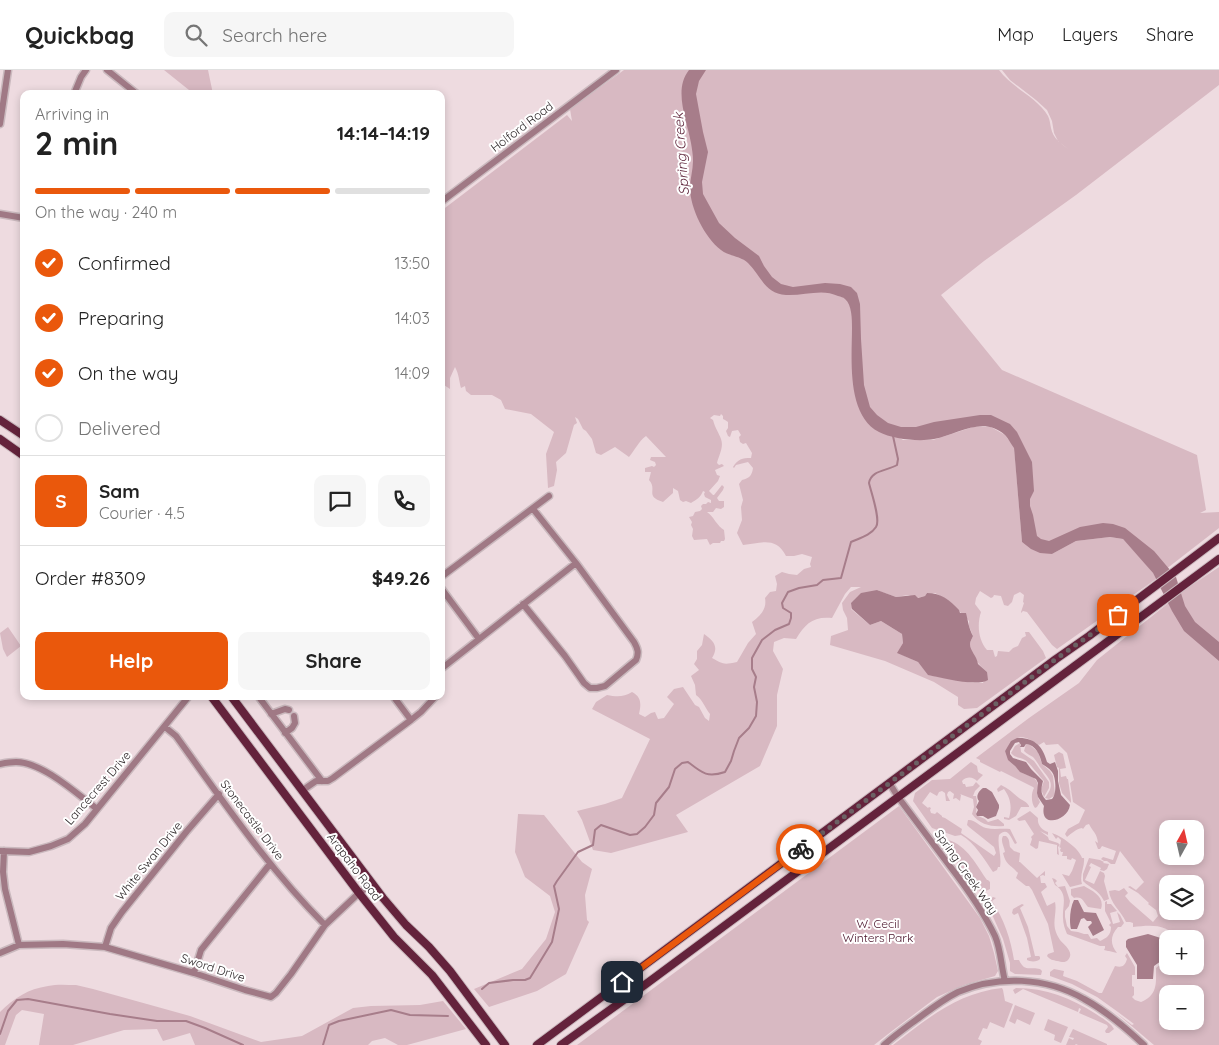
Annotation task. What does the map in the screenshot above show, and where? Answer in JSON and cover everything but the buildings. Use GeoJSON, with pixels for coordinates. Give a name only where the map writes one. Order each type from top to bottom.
{"type":"FeatureCollection","features":[{"type":"Feature","properties":{"kind":"main road"},"geometry":{"type":"LineString","coordinates":[[0,420],[20,433]]}},
{"type":"Feature","properties":{"kind":"main road"},"geometry":{"type":"LineString","coordinates":[[0,439],[20,453]]}},
{"type":"Feature","properties":{"kind":"main road"},"geometry":{"type":"LineString","coordinates":[[537,1045],[1219,538]]}},
{"type":"Feature","properties":{"kind":"main road"},"geometry":{"type":"LineString","coordinates":[[561,1045],[1217,560]]}},
{"type":"Feature","properties":{"kind":"main road","name":"Arapaho Road"},"geometry":{"type":"LineString","coordinates":[[214,700],[359,893],[394,937],[432,975],[486,1045]]}},
{"type":"Feature","properties":{"kind":"main road","name":"Arapaho Road"},"geometry":{"type":"LineString","coordinates":[[234,700],[372,884],[450,971],[505,1045]]}},
{"type":"Feature","properties":{"kind":"street"},"geometry":{"type":"LineString","coordinates":[[0,124],[8,70]]}},
{"type":"Feature","properties":{"kind":"street"},"geometry":{"type":"LineString","coordinates":[[75,90],[80,77],[86,70]]}},
{"type":"Feature","properties":{"kind":"street"},"geometry":{"type":"LineString","coordinates":[[107,70],[133,90]]}},
{"type":"Feature","properties":{"kind":"street","name":"Holford Road"},"geometry":{"type":"LineString","coordinates":[[445,199],[616,70]]}},
{"type":"Feature","properties":{"kind":"street"},"geometry":{"type":"LineString","coordinates":[[0,214],[20,217]]}},
{"type":"Feature","properties":{"kind":"street"},"geometry":{"type":"LineString","coordinates":[[445,575],[549,496]]}},
{"type":"Feature","properties":{"kind":"street"},"geometry":{"type":"LineString","coordinates":[[523,604],[584,683],[590,688],[605,686],[636,660],[638,656],[638,650],[576,563],[533,509]]}},
{"type":"Feature","properties":{"kind":"street"},"geometry":{"type":"LineString","coordinates":[[445,666],[576,563]]}},
{"type":"Feature","properties":{"kind":"street"},"geometry":{"type":"LineString","coordinates":[[445,593],[479,639]]}},
{"type":"Feature","properties":{"kind":"street","name":"Lancecrest Drive"},"geometry":{"type":"LineString","coordinates":[[2,851],[29,852],[68,839],[85,824],[186,700]]}},
{"type":"Feature","properties":{"kind":"street"},"geometry":{"type":"LineString","coordinates":[[261,700],[322,781]]}},
{"type":"Feature","properties":{"kind":"street"},"geometry":{"type":"LineString","coordinates":[[396,700],[411,720]]}},
{"type":"Feature","properties":{"kind":"street"},"geometry":{"type":"LineString","coordinates":[[302,790],[316,782],[328,781],[333,778],[411,720],[432,700]]}},
{"type":"Feature","properties":{"kind":"street"},"geometry":{"type":"LineString","coordinates":[[271,714],[285,709],[289,710]]}},
{"type":"Feature","properties":{"kind":"street"},"geometry":{"type":"LineString","coordinates":[[285,733],[292,728],[295,722],[294,716]]}},
{"type":"Feature","properties":{"kind":"street","name":"Stonecastle Drive"},"geometry":{"type":"LineString","coordinates":[[165,726],[176,736],[270,864],[325,925]]}},
{"type":"Feature","properties":{"kind":"street"},"geometry":{"type":"LineString","coordinates":[[0,764],[17,762],[36,766],[49,773],[97,809]]}},
{"type":"Feature","properties":{"kind":"street","name":"Spring Creek Way"},"geometry":{"type":"LineString","coordinates":[[890,784],[985,918],[996,938],[1005,981]]}},
{"type":"Feature","properties":{"kind":"street","name":"White Swan Drive"},"geometry":{"type":"LineString","coordinates":[[105,947],[111,928],[122,912],[218,794]]}},
{"type":"Feature","properties":{"kind":"street"},"geometry":{"type":"LineString","coordinates":[[2,851],[4,889],[18,944]]}},
{"type":"Feature","properties":{"kind":"street"},"geometry":{"type":"LineString","coordinates":[[194,973],[201,950],[270,864]]}},
{"type":"Feature","properties":{"kind":"street","name":"Sword Drive"},"geometry":{"type":"LineString","coordinates":[[0,953],[18,944],[63,944],[105,947],[271,997],[276,994],[291,974],[325,925],[359,893],[372,884]]}},
{"type":"Feature","properties":{"kind":"street"},"geometry":{"type":"LineString","coordinates":[[884,1045],[949,997],[981,985],[1005,981],[1044,984],[1084,998],[1128,1030],[1144,1045]]}},
{"type":"Feature","properties":{"kind":"green space"},"geometry":{"type":"Polygon","coordinates":[[[164,70],[208,70],[212,90],[189,90],[164,70]]]}},
{"type":"Feature","properties":{"kind":"green space"},"geometry":{"type":"Polygon","coordinates":[[[624,70],[999,70],[1011,82],[1038,103],[1049,118],[1053,135],[1058,140],[1047,110],[1010,80],[1002,70],[1219,70],[1219,85],[1076,195],[984,261],[941,295],[1002,370],[1197,455],[1206,510],[1200,513],[1219,512],[1219,528],[1161,573],[1125,534],[1035,545],[1013,437],[991,419],[915,435],[861,414],[903,440],[933,440],[973,427],[991,427],[1005,435],[1014,447],[1022,542],[1052,554],[1076,541],[1110,537],[1123,539],[1144,562],[1156,579],[1057,649],[1027,612],[1023,611],[1021,613],[1024,595],[1020,592],[1014,595],[1012,602],[1008,606],[1004,605],[1001,596],[994,595],[991,598],[980,591],[975,604],[981,612],[979,632],[987,650],[993,650],[995,657],[998,651],[1009,652],[1018,646],[1022,638],[1026,636],[1025,632],[1029,632],[1046,658],[977,708],[964,709],[958,705],[958,697],[934,682],[885,661],[830,645],[831,636],[848,630],[847,618],[842,603],[850,592],[861,587],[851,587],[832,618],[820,618],[810,622],[796,639],[784,638],[774,642],[773,651],[783,669],[777,695],[777,726],[760,766],[676,815],[688,832],[611,853],[593,850],[577,811],[622,798],[650,739],[592,709],[596,702],[607,695],[620,696],[632,692],[639,699],[639,714],[645,717],[655,712],[658,719],[664,718],[674,704],[667,697],[674,689],[683,687],[709,721],[710,714],[696,695],[695,685],[691,676],[699,670],[694,664],[697,659],[697,651],[702,645],[704,634],[715,647],[712,658],[723,663],[737,662],[748,643],[756,634],[752,622],[763,612],[765,598],[770,592],[776,591],[775,576],[782,572],[797,575],[804,569],[811,567],[812,557],[802,554],[786,556],[773,543],[762,542],[743,545],[737,533],[742,520],[741,507],[743,500],[739,484],[750,476],[753,468],[748,462],[733,467],[740,459],[751,458],[752,453],[746,443],[740,442],[739,437],[741,435],[738,430],[732,431],[730,437],[728,436],[726,431],[728,422],[723,419],[721,414],[720,416],[714,415],[710,418],[713,420],[722,442],[717,463],[724,466],[715,470],[717,475],[720,476],[709,491],[714,495],[722,485],[724,487],[717,498],[719,501],[724,501],[724,507],[721,509],[716,508],[713,512],[707,512],[724,530],[725,539],[720,543],[710,545],[707,539],[694,540],[692,536],[692,522],[689,517],[693,516],[695,512],[700,511],[703,504],[711,503],[711,500],[705,497],[705,492],[703,491],[700,497],[691,503],[680,500],[678,491],[673,488],[673,493],[663,502],[654,497],[649,480],[651,472],[645,472],[645,468],[656,465],[655,462],[650,460],[651,457],[666,457],[646,436],[629,457],[615,447],[601,455],[596,453],[592,439],[575,417],[577,423],[574,425],[566,453],[556,462],[557,470],[554,486],[548,488],[546,454],[554,432],[531,414],[505,409],[501,400],[492,395],[471,395],[466,391],[465,386],[461,388],[455,367],[450,378],[450,389],[445,386],[445,208],[567,115],[572,121],[570,109],[624,70]],[[878,590],[851,609],[870,625],[881,621],[902,634],[903,643],[898,653],[918,662],[929,675],[983,683],[987,672],[973,656],[970,648],[973,636],[969,621],[948,600],[935,593],[927,593],[925,596],[917,598],[908,595],[896,597],[878,590]]]}},
{"type":"Feature","properties":{"kind":"green space"},"geometry":{"type":"Polygon","coordinates":[[[1219,567],[1219,1045],[1154,1045],[1115,1012],[1132,1025],[1134,1024],[1097,997],[1072,984],[1050,976],[1050,972],[1054,969],[1064,971],[1063,976],[1102,993],[1115,966],[1121,967],[1125,963],[1127,953],[1135,967],[1135,975],[1132,975],[1134,995],[1132,997],[1141,1002],[1151,996],[1155,988],[1156,968],[1159,966],[1159,975],[1204,975],[1204,930],[1169,930],[1158,926],[1133,927],[1133,923],[1126,922],[1111,899],[1109,891],[1119,891],[1124,888],[1128,893],[1125,896],[1130,902],[1153,922],[1158,916],[1156,910],[1149,903],[1128,887],[1130,886],[1136,890],[1144,882],[1120,851],[1115,864],[1101,859],[1103,857],[1113,860],[1116,851],[1102,846],[1098,849],[1095,841],[1098,843],[1097,837],[1089,824],[1067,837],[1065,834],[1068,829],[1079,823],[1085,810],[1073,802],[1070,783],[1074,780],[1067,753],[1058,744],[1046,745],[1044,742],[1039,745],[1023,737],[1012,742],[1005,751],[1022,773],[1034,778],[1037,782],[1040,802],[1035,808],[1032,801],[1033,787],[980,762],[976,758],[1079,683],[1097,660],[1186,589],[1219,567]]]}},
{"type":"Feature","properties":{"kind":"green space"},"geometry":{"type":"Polygon","coordinates":[[[8,627],[20,645],[20,647],[7,657],[3,649],[0,633],[8,627]]]}},
{"type":"Feature","properties":{"kind":"green space"},"geometry":{"type":"Polygon","coordinates":[[[1020,743],[1021,752],[1034,761],[1049,782],[1049,788],[1044,797],[1041,789],[1044,781],[1027,761],[1011,753],[1015,746],[1020,743]]]}},
{"type":"Feature","properties":{"kind":"green space"},"geometry":{"type":"Polygon","coordinates":[[[1026,744],[1038,752],[1042,764],[1053,776],[1055,794],[1049,799],[1045,798],[1051,785],[1049,779],[1034,758],[1024,751],[1026,744]]]}},
{"type":"Feature","properties":{"kind":"green space"},"geometry":{"type":"Polygon","coordinates":[[[1059,752],[1063,754],[1066,768],[1060,769],[1061,777],[1066,776],[1068,779],[1071,803],[1062,793],[1059,783],[1059,768],[1057,767],[1054,755],[1059,752]]]}},
{"type":"Feature","properties":{"kind":"green space"},"geometry":{"type":"Polygon","coordinates":[[[971,762],[977,766],[978,772],[983,775],[977,781],[966,778],[962,781],[966,787],[973,786],[976,782],[980,786],[973,796],[976,796],[977,801],[976,815],[988,822],[998,819],[1004,826],[991,826],[982,823],[972,814],[974,807],[973,799],[960,794],[960,801],[956,798],[953,799],[954,794],[950,791],[947,795],[950,801],[946,801],[945,793],[942,791],[937,796],[930,792],[922,803],[931,808],[931,813],[935,814],[937,812],[962,829],[961,833],[994,856],[996,853],[994,847],[967,825],[968,820],[986,828],[1010,829],[1017,843],[1015,844],[1007,832],[999,835],[1000,867],[993,872],[971,842],[961,835],[955,836],[932,828],[913,801],[915,793],[932,780],[950,779],[971,762]]]}},
{"type":"Feature","properties":{"kind":"green space"},"geometry":{"type":"Polygon","coordinates":[[[1001,785],[1029,806],[1021,807],[1016,816],[1009,820],[1004,819],[1004,817],[1009,818],[1010,803],[1008,796],[1004,789],[998,792],[997,789],[1001,785]]]}},
{"type":"Feature","properties":{"kind":"green space","name":"W. Cecil Winters Park"},"geometry":{"type":"Polygon","coordinates":[[[899,806],[980,918],[989,936],[994,953],[998,971],[995,976],[964,985],[937,997],[874,1045],[577,1045],[899,806]]]}},
{"type":"Feature","properties":{"kind":"green space"},"geometry":{"type":"Polygon","coordinates":[[[1030,811],[1038,818],[1039,825],[1048,832],[1048,835],[1040,831],[1049,840],[1060,845],[1058,847],[1059,855],[1057,854],[1057,845],[1039,841],[1038,848],[1036,849],[1030,845],[1031,837],[1034,834],[1025,820],[1019,821],[1017,819],[1030,811]]]}},
{"type":"Feature","properties":{"kind":"green space"},"geometry":{"type":"Polygon","coordinates":[[[518,814],[544,815],[582,862],[592,869],[585,895],[587,920],[589,922],[566,974],[537,991],[489,1007],[474,989],[522,969],[546,939],[555,912],[550,896],[525,877],[515,852],[518,814]]]}},
{"type":"Feature","properties":{"kind":"green space"},"geometry":{"type":"Polygon","coordinates":[[[1052,833],[1069,843],[1084,858],[1081,877],[1082,884],[1070,887],[1062,874],[1069,876],[1076,860],[1072,858],[1071,860],[1067,859],[1067,856],[1062,856],[1063,852],[1061,852],[1059,847],[1061,840],[1058,837],[1056,839],[1052,833]]]}},
{"type":"Feature","properties":{"kind":"green space"},"geometry":{"type":"Polygon","coordinates":[[[1003,836],[1008,838],[1010,847],[1014,851],[1020,853],[1019,862],[1037,878],[1045,871],[1045,876],[1040,876],[1041,883],[1045,883],[1047,887],[1041,892],[1047,906],[1055,902],[1055,930],[1059,939],[1070,951],[1070,957],[1066,962],[1053,960],[1047,956],[1054,952],[1048,924],[1032,890],[1016,878],[1018,873],[1005,860],[1003,836]]]}},
{"type":"Feature","properties":{"kind":"green space"},"geometry":{"type":"Polygon","coordinates":[[[948,840],[961,846],[966,851],[990,882],[990,889],[982,893],[972,884],[968,876],[944,846],[944,842],[948,840]]]}},
{"type":"Feature","properties":{"kind":"green space"},"geometry":{"type":"Polygon","coordinates":[[[1089,858],[1109,864],[1104,871],[1091,863],[1085,880],[1094,884],[1100,871],[1104,873],[1104,881],[1109,899],[1104,901],[1097,892],[1083,881],[1083,874],[1089,858]]]}},
{"type":"Feature","properties":{"kind":"green space"},"geometry":{"type":"Polygon","coordinates":[[[1052,878],[1057,881],[1055,883],[1058,887],[1065,886],[1070,901],[1065,911],[1065,917],[1067,926],[1071,931],[1088,934],[1091,939],[1097,938],[1100,941],[1106,938],[1110,933],[1111,927],[1109,925],[1111,923],[1105,911],[1105,902],[1107,901],[1107,904],[1111,904],[1117,911],[1110,913],[1113,924],[1120,922],[1117,912],[1124,923],[1121,927],[1118,927],[1112,937],[1112,943],[1117,953],[1104,950],[1105,946],[1100,946],[1067,934],[1063,920],[1064,900],[1062,892],[1055,885],[1052,878]]]}},
{"type":"Feature","properties":{"kind":"green space"},"geometry":{"type":"Polygon","coordinates":[[[1084,886],[1100,898],[1101,909],[1088,907],[1081,899],[1074,898],[1071,895],[1071,889],[1084,886]]]}},
{"type":"Feature","properties":{"kind":"green space"},"geometry":{"type":"Polygon","coordinates":[[[993,897],[996,898],[992,901],[1006,930],[1014,960],[1019,960],[1026,968],[1040,969],[1042,971],[1041,975],[1015,974],[1010,971],[1010,963],[1003,939],[990,910],[988,901],[993,897]]]}},
{"type":"Feature","properties":{"kind":"green space"},"geometry":{"type":"Polygon","coordinates":[[[1022,904],[1024,905],[1020,908],[1028,927],[1035,956],[1040,957],[1036,961],[1027,960],[1027,958],[1031,957],[1027,938],[1018,913],[1014,915],[1012,913],[1013,909],[1022,904]]]}},
{"type":"Feature","properties":{"kind":"green space"},"geometry":{"type":"Polygon","coordinates":[[[76,985],[190,1016],[261,1042],[302,1036],[353,1008],[420,1005],[443,1001],[466,1029],[407,1045],[398,1045],[385,1038],[372,1041],[368,1045],[195,1045],[190,1033],[163,1041],[157,1029],[124,1030],[73,1045],[39,1045],[44,1014],[22,1010],[16,1015],[5,1045],[0,1045],[0,1012],[11,1002],[41,987],[76,985]]]}},
{"type":"Feature","properties":{"kind":"green space"},"geometry":{"type":"Polygon","coordinates":[[[1002,988],[1005,1001],[1013,1004],[1004,1028],[990,1022],[987,1029],[983,1028],[978,1039],[982,1041],[980,1045],[893,1045],[931,1017],[957,1001],[971,995],[1002,988]]]}},
{"type":"Feature","properties":{"kind":"green space"},"geometry":{"type":"Polygon","coordinates":[[[1016,988],[1048,992],[1068,999],[1101,1017],[1114,1029],[1106,1033],[1107,1025],[1079,1013],[1081,1009],[1079,1008],[1078,1012],[1023,989],[1015,994],[1013,990],[1016,988]]]}},
{"type":"Feature","properties":{"kind":"green space"},"geometry":{"type":"Polygon","coordinates":[[[1015,1005],[1035,1013],[1030,1025],[1017,1019],[1015,1024],[1009,1021],[1015,1005]]]}},
{"type":"Feature","properties":{"kind":"green space"},"geometry":{"type":"Polygon","coordinates":[[[1048,1019],[1068,1027],[1061,1043],[1054,1040],[1055,1035],[1044,1030],[1048,1019]]]}},
{"type":"Feature","properties":{"kind":"green space"},"geometry":{"type":"Polygon","coordinates":[[[1073,1029],[1107,1045],[1066,1045],[1069,1038],[1073,1040],[1074,1038],[1069,1037],[1073,1029]]]}},
{"type":"Feature","properties":{"kind":"shaded area"},"geometry":{"type":"Polygon","coordinates":[[[689,70],[706,70],[699,81],[696,94],[708,152],[702,182],[703,194],[719,223],[759,256],[772,277],[781,284],[793,287],[825,283],[840,284],[851,287],[857,293],[860,304],[864,385],[870,407],[877,415],[888,423],[901,427],[916,427],[934,422],[980,415],[991,415],[1010,424],[1017,432],[1032,462],[1034,491],[1030,499],[1030,506],[1037,536],[1049,541],[1080,527],[1103,523],[1125,528],[1154,551],[1176,577],[1185,606],[1195,622],[1219,642],[1219,661],[1184,631],[1153,573],[1123,539],[1110,537],[1076,541],[1052,554],[1040,553],[1022,542],[1014,448],[1005,435],[997,429],[979,426],[934,439],[913,440],[884,434],[868,424],[856,400],[853,385],[852,316],[845,299],[819,292],[793,295],[779,294],[764,284],[748,263],[724,252],[715,245],[704,230],[691,196],[690,185],[693,154],[682,105],[682,87],[684,78],[689,70]]]}},
{"type":"Feature","properties":{"kind":"shaded area"},"geometry":{"type":"Polygon","coordinates":[[[877,590],[896,597],[915,595],[918,598],[925,596],[927,593],[937,594],[949,600],[960,613],[966,613],[973,636],[970,647],[978,664],[987,672],[988,680],[976,683],[928,675],[918,662],[897,653],[903,643],[902,634],[881,621],[870,625],[852,609],[851,603],[861,593],[877,590]]]}},
{"type":"Feature","properties":{"kind":"shaded area"},"geometry":{"type":"Polygon","coordinates":[[[1023,738],[1033,741],[1043,751],[1047,762],[1050,764],[1055,762],[1061,795],[1070,805],[1068,811],[1060,818],[1050,820],[1046,818],[1044,806],[1038,797],[1038,783],[1036,779],[1020,772],[1008,760],[1005,751],[1011,741],[1023,738]],[[1019,742],[1015,743],[1010,754],[1013,758],[1026,762],[1043,781],[1042,791],[1044,798],[1046,800],[1052,799],[1055,793],[1055,786],[1052,772],[1042,764],[1035,748],[1026,744],[1024,747],[1020,747],[1019,742]]]}},
{"type":"Feature","properties":{"kind":"shaded area"},"geometry":{"type":"Polygon","coordinates":[[[983,788],[992,792],[999,805],[996,816],[988,819],[976,814],[978,810],[976,807],[979,801],[977,795],[983,788]]]}},
{"type":"Feature","properties":{"kind":"shaded area"},"geometry":{"type":"Polygon","coordinates":[[[1074,900],[1078,900],[1084,912],[1096,913],[1104,930],[1093,936],[1088,927],[1092,923],[1091,921],[1087,921],[1084,918],[1081,919],[1077,929],[1071,929],[1070,914],[1074,900]]]}},
{"type":"Feature","properties":{"kind":"shaded area"},"geometry":{"type":"Polygon","coordinates":[[[1148,934],[1159,937],[1159,962],[1154,966],[1153,979],[1137,979],[1137,965],[1126,947],[1128,939],[1148,934]]]}},
{"type":"Feature","properties":{"kind":"waterway"},"geometry":{"type":"LineString","coordinates":[[482,989],[489,983],[530,978],[552,942],[559,909],[554,886],[578,852],[593,845],[595,830],[601,825],[630,835],[637,834],[654,815],[656,803],[669,787],[675,769],[682,763],[688,762],[701,772],[709,774],[714,775],[725,772],[739,738],[749,728],[756,716],[757,702],[754,687],[756,677],[752,669],[752,658],[762,640],[775,630],[789,624],[791,613],[783,608],[782,603],[788,592],[817,585],[823,580],[841,578],[851,542],[868,534],[876,527],[877,512],[869,483],[876,473],[897,465],[898,459],[893,436]]}},
{"type":"Feature","properties":{"kind":"waterway"},"geometry":{"type":"LineString","coordinates":[[0,1034],[8,1011],[17,1000],[28,999],[157,1021],[186,1021],[243,1045]]}},
{"type":"Feature","properties":{"kind":"waterway"},"geometry":{"type":"LineString","coordinates":[[323,1045],[329,1025],[339,1021],[391,1010],[410,1015],[448,1016]]}},
{"type":"Feature","properties":{"kind":"way so far"},"geometry":{"type":"LineString","coordinates":[[801,849],[1118,615]]}},
{"type":"Feature","properties":{"kind":"route"},"geometry":{"type":"LineString","coordinates":[[622,982],[801,849]]}},
{"type":"Feature","properties":{"kind":"water label","name":"Spring Creek"},"geometry":{"type":"Point","coordinates":[681,154]}}]}
